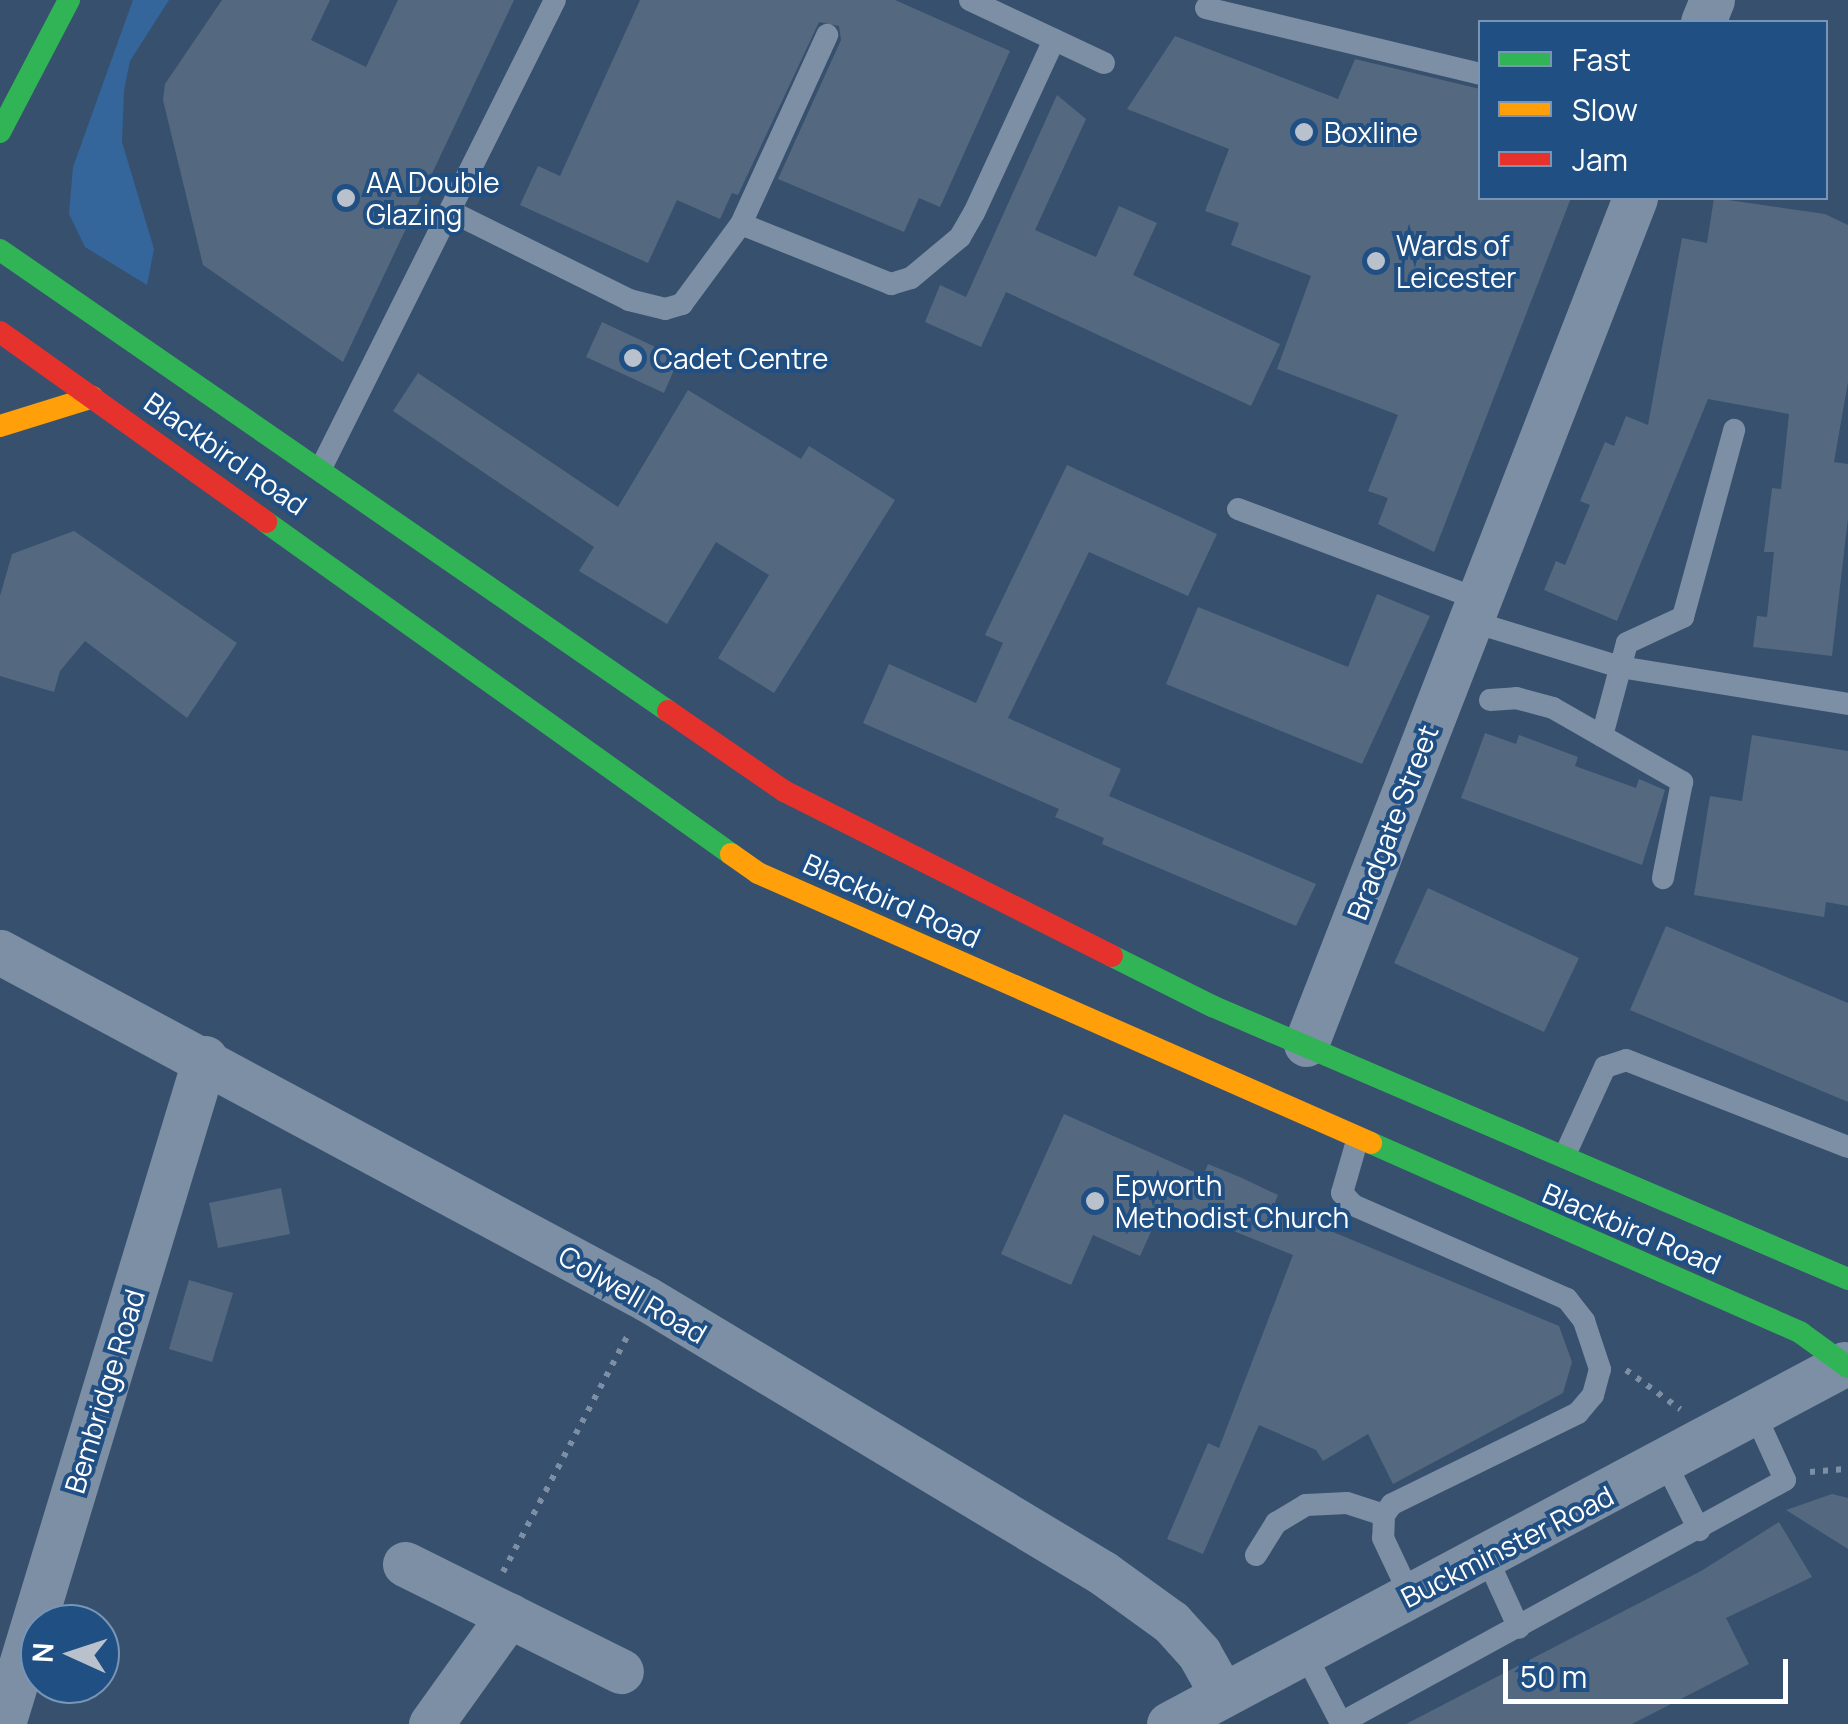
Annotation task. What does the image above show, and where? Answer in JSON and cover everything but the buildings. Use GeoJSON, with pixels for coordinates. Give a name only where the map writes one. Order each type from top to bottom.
{"type":"FeatureCollection","features":[{"type":"Feature","properties":{"kind":"main road"},"geometry":{"type":"LineString","coordinates":[[0,132],[69,0]]}},
{"type":"Feature","properties":{"kind":"main road","name":"Blackbird Road"},"geometry":{"type":"LineString","coordinates":[[0,250],[784,791],[1103,972],[1306,1044],[1848,1279]]}},
{"type":"Feature","properties":{"kind":"main road","name":"Blackbird Road"},"geometry":{"type":"LineString","coordinates":[[0,332],[758,873],[1357,1141],[1801,1333],[1846,1366]]}},
{"type":"Feature","properties":{"kind":"main road"},"geometry":{"type":"LineString","coordinates":[[0,426],[93,398]]}},
{"type":"Feature","properties":{"kind":"main road"},"geometry":{"type":"LineString","coordinates":[[1088,1021],[1103,972]]}},
{"type":"Feature","properties":{"kind":"street","name":"Bradgate Street"},"geometry":{"type":"LineString","coordinates":[[1306,1044],[1634,200]]}},
{"type":"Feature","properties":{"kind":"street","name":"Colwell Road"},"geometry":{"type":"LineString","coordinates":[[0,952],[205,1058],[647,1299],[1104,1573],[1170,1622],[1199,1653],[1222,1694]]}},
{"type":"Feature","properties":{"kind":"street","name":"Bembridge Road"},"geometry":{"type":"LineString","coordinates":[[2,1724],[205,1058]]}},
{"type":"Feature","properties":{"kind":"street","name":"Buckminster Road"},"geometry":{"type":"LineString","coordinates":[[1168,1724],[1846,1366]]}},
{"type":"Feature","properties":{"kind":"street"},"geometry":{"type":"LineString","coordinates":[[405,1564],[621,1670]]}},
{"type":"Feature","properties":{"kind":"street"},"geometry":{"type":"LineString","coordinates":[[431,1724],[498,1609]]}},
{"type":"Feature","properties":{"kind":"lane"},"geometry":{"type":"LineString","coordinates":[[320,470],[556,0]]}},
{"type":"Feature","properties":{"kind":"lane"},"geometry":{"type":"LineString","coordinates":[[970,0],[1104,63]]}},
{"type":"Feature","properties":{"kind":"lane"},"geometry":{"type":"LineString","coordinates":[[1206,8],[1478,74]]}},
{"type":"Feature","properties":{"kind":"lane"},"geometry":{"type":"LineString","coordinates":[[450,210],[629,300],[666,309],[700,288],[742,224],[827,35]]}},
{"type":"Feature","properties":{"kind":"lane"},"geometry":{"type":"LineString","coordinates":[[742,224],[891,284],[911,278],[960,237],[974,214],[1054,40]]}},
{"type":"Feature","properties":{"kind":"lane"},"geometry":{"type":"LineString","coordinates":[[1602,736],[1627,643],[1682,617],[1734,430]]}},
{"type":"Feature","properties":{"kind":"lane"},"geometry":{"type":"LineString","coordinates":[[1238,508],[1474,610],[1620,667],[1723,687],[1848,704]]}},
{"type":"Feature","properties":{"kind":"lane"},"geometry":{"type":"LineString","coordinates":[[1490,700],[1516,698],[1553,708],[1682,782],[1663,878]]}},
{"type":"Feature","properties":{"kind":"lane"},"geometry":{"type":"LineString","coordinates":[[1564,1157],[1605,1068],[1626,1060],[1848,1147]]}},
{"type":"Feature","properties":{"kind":"lane"},"geometry":{"type":"LineString","coordinates":[[1357,1141],[1342,1193],[1353,1205],[1567,1299],[1584,1321],[1600,1368],[1593,1395],[1578,1413],[1406,1493],[1384,1514],[1383,1538],[1410,1595]]}},
{"type":"Feature","properties":{"kind":"lane"},"geometry":{"type":"LineString","coordinates":[[1303,1650],[1341,1723],[1785,1480],[1754,1412]]}},
{"type":"Feature","properties":{"kind":"lane"},"geometry":{"type":"LineString","coordinates":[[1666,1464],[1699,1530]]}},
{"type":"Feature","properties":{"kind":"lane"},"geometry":{"type":"LineString","coordinates":[[1256,1555],[1276,1523],[1306,1505],[1347,1503],[1384,1514]]}},
{"type":"Feature","properties":{"kind":"lane"},"geometry":{"type":"LineString","coordinates":[[1486,1556],[1520,1628]]}},
{"type":"Feature","properties":{"kind":"path"},"geometry":{"type":"LineString","coordinates":[[498,1609],[647,1299]]}},
{"type":"Feature","properties":{"kind":"shaded area"},"geometry":{"type":"Polygon","coordinates":[[[133,0],[169,0],[130,61],[124,90],[122,142],[154,249],[147,285],[85,247],[69,214],[73,167],[133,0]]]}},
{"type":"Feature","properties":{"kind":"traffic: fast"},"geometry":{"type":"LineString","coordinates":[[0,132],[69,0]]}},
{"type":"Feature","properties":{"kind":"traffic: fast"},"geometry":{"type":"LineString","coordinates":[[0,250],[668,711]]}},
{"type":"Feature","properties":{"kind":"traffic: fast"},"geometry":{"type":"LineString","coordinates":[[266,522],[731,854]]}},
{"type":"Feature","properties":{"kind":"traffic: fast"},"geometry":{"type":"LineString","coordinates":[[1112,956],[1212,1006],[1848,1279]]}},
{"type":"Feature","properties":{"kind":"traffic: fast"},"geometry":{"type":"LineString","coordinates":[[1371,1143],[1801,1333],[1848,1367]]}},
{"type":"Feature","properties":{"kind":"traffic: slow"},"geometry":{"type":"LineString","coordinates":[[0,426],[93,397]]}},
{"type":"Feature","properties":{"kind":"traffic: slow"},"geometry":{"type":"LineString","coordinates":[[731,854],[758,873],[1371,1143]]}},
{"type":"Feature","properties":{"kind":"traffic: jam"},"geometry":{"type":"LineString","coordinates":[[0,332],[266,522]]}},
{"type":"Feature","properties":{"kind":"traffic: jam"},"geometry":{"type":"LineString","coordinates":[[668,711],[784,791],[1112,956]]}},
{"type":"Feature","properties":{"kind":"place","name":"Boxline"},"geometry":{"type":"Point","coordinates":[1304,132]}},
{"type":"Feature","properties":{"kind":"place","name":"AA Double Glazing"},"geometry":{"type":"Point","coordinates":[346,198]}},
{"type":"Feature","properties":{"kind":"place","name":"Wards of Leicester"},"geometry":{"type":"Point","coordinates":[1376,261]}},
{"type":"Feature","properties":{"kind":"place","name":"Cadet Centre"},"geometry":{"type":"Point","coordinates":[633,358]}},
{"type":"Feature","properties":{"kind":"place","name":"Epworth Methodist Church"},"geometry":{"type":"Point","coordinates":[1095,1201]}}]}
